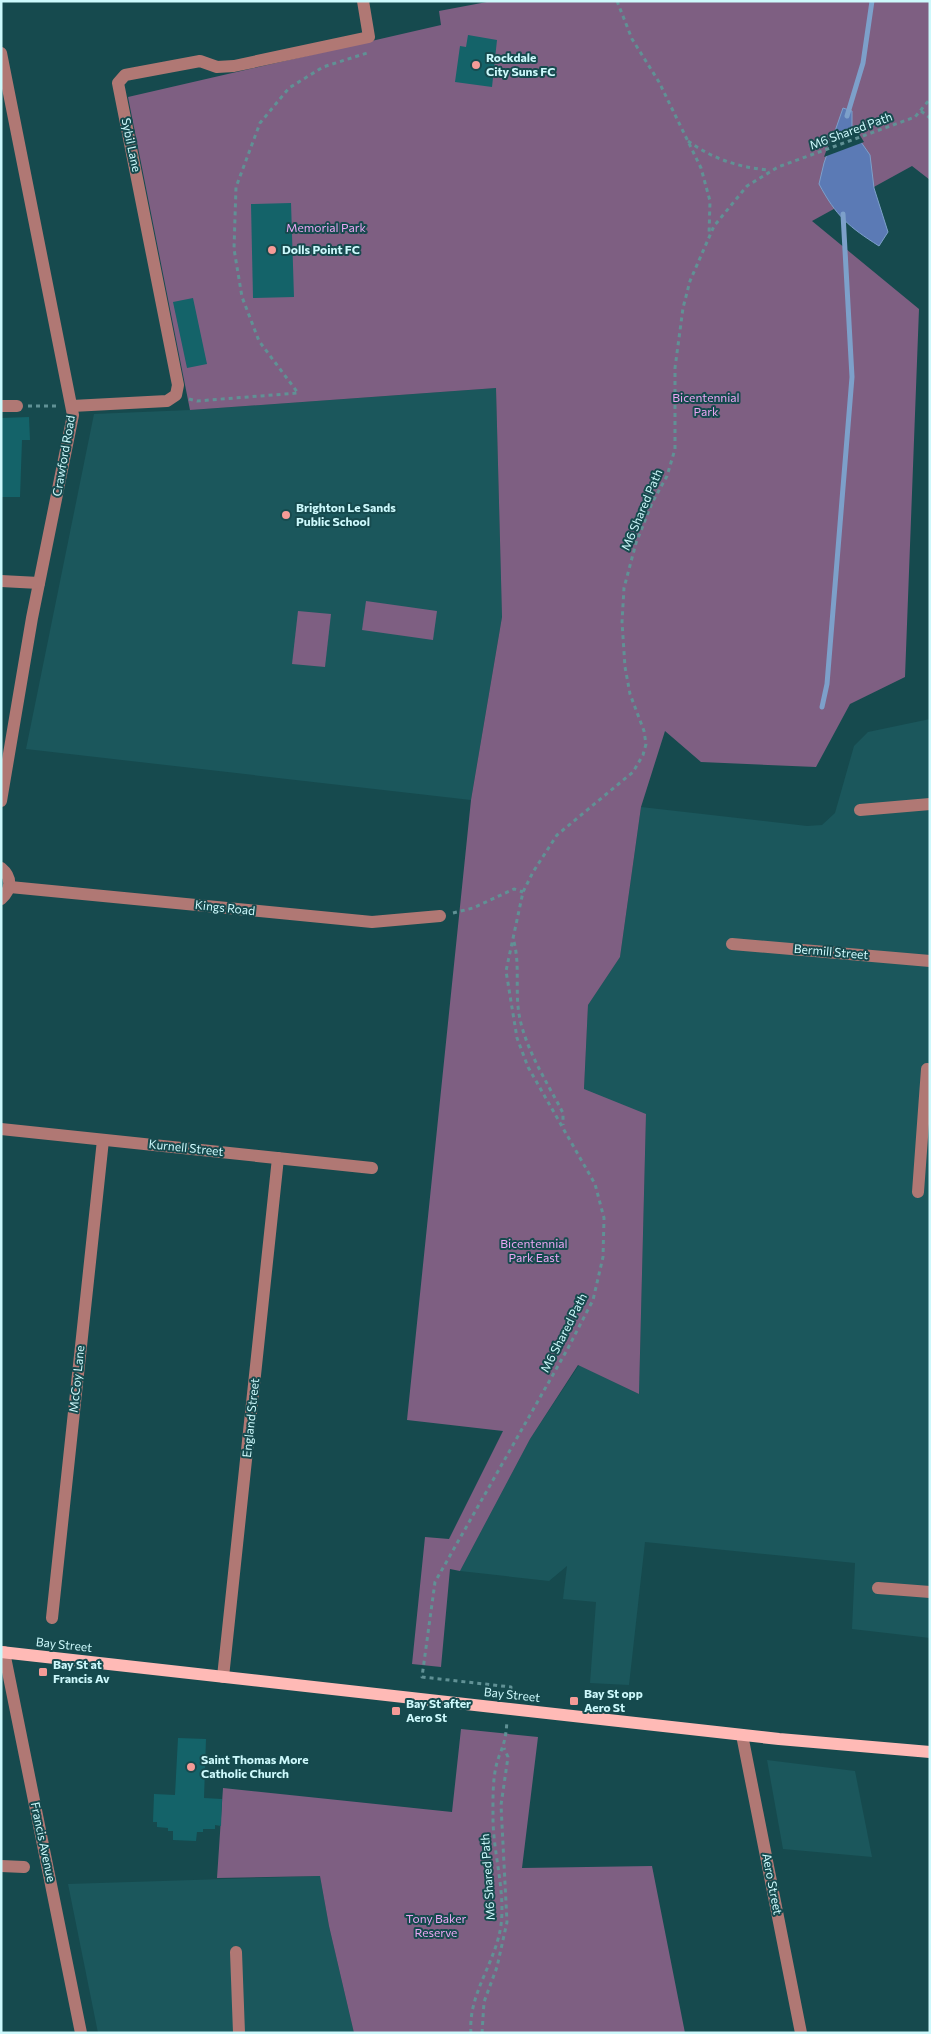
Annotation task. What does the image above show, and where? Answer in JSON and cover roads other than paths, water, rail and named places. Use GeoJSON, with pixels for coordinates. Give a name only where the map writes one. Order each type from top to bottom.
{"type":"FeatureCollection","features":[{"type":"Feature","properties":{"kind":"main road","name":"Bay Street"},"geometry":{"type":"LineString","coordinates":[[3,1652],[742,1735],[930,1752]]}},
{"type":"Feature","properties":{"kind":"street","name":"Sybil Lane"},"geometry":{"type":"LineString","coordinates":[[72,406],[167,400],[176,395],[178,385],[118,83],[120,78],[125,75],[200,61],[217,67],[234,66],[369,36],[363,1]]}},
{"type":"Feature","properties":{"kind":"street","name":"Crawford Road"},"geometry":{"type":"LineString","coordinates":[[1,53],[73,415],[39,583],[1,801]]}},
{"type":"Feature","properties":{"kind":"street"},"geometry":{"type":"LineString","coordinates":[[1,406],[17,406]]}},
{"type":"Feature","properties":{"kind":"street"},"geometry":{"type":"LineString","coordinates":[[1,581],[39,583]]}},
{"type":"Feature","properties":{"kind":"street"},"geometry":{"type":"LineString","coordinates":[[860,810],[930,804]]}},
{"type":"Feature","properties":{"kind":"street"},"geometry":{"type":"LineString","coordinates":[[1,868],[9,877],[10,887],[1,898]]}},
{"type":"Feature","properties":{"kind":"street","name":"Kings Road"},"geometry":{"type":"LineString","coordinates":[[10,887],[372,922],[440,916]]}},
{"type":"Feature","properties":{"kind":"street","name":"Bermill Street"},"geometry":{"type":"LineString","coordinates":[[732,944],[930,961]]}},
{"type":"Feature","properties":{"kind":"street"},"geometry":{"type":"LineString","coordinates":[[918,1192],[926,1075],[927,1069],[930,1070]]}},
{"type":"Feature","properties":{"kind":"street","name":"Kurnell Street"},"geometry":{"type":"LineString","coordinates":[[1,1129],[372,1168]]}},
{"type":"Feature","properties":{"kind":"street","name":"McCoy Lane"},"geometry":{"type":"LineString","coordinates":[[52,1618],[103,1140]]}},
{"type":"Feature","properties":{"kind":"street","name":"England Street"},"geometry":{"type":"LineString","coordinates":[[223,1677],[278,1158]]}},
{"type":"Feature","properties":{"kind":"street"},"geometry":{"type":"LineString","coordinates":[[878,1588],[930,1592]]}},
{"type":"Feature","properties":{"kind":"street","name":"Francis Avenue"},"geometry":{"type":"LineString","coordinates":[[3,1652],[81,2033]]}},
{"type":"Feature","properties":{"kind":"street","name":"Aero Street"},"geometry":{"type":"LineString","coordinates":[[742,1735],[801,2033]]}},
{"type":"Feature","properties":{"kind":"street"},"geometry":{"type":"LineString","coordinates":[[1,1866],[24,1867]]}},
{"type":"Feature","properties":{"kind":"street"},"geometry":{"type":"LineString","coordinates":[[236,1952],[239,2033]]}},
{"type":"Feature","properties":{"kind":"water"},"geometry":{"type":"Polygon","coordinates":[[[843,108],[852,111],[852,129],[870,155],[874,188],[888,232],[879,246],[844,220],[831,205],[819,184],[824,163],[843,108]]]}},
{"type":"Feature","properties":{"kind":"waterway"},"geometry":{"type":"LineString","coordinates":[[847,116],[863,63],[872,1]]}},
{"type":"Feature","properties":{"kind":"waterway"},"geometry":{"type":"LineString","coordinates":[[822,707],[827,684],[852,377],[843,214]]}},
{"type":"Feature","properties":{"kind":"place","name":"Rockdale City Suns FC"},"geometry":{"type":"Point","coordinates":[476,65]}},
{"type":"Feature","properties":{"kind":"place","name":"Dolls Point FC"},"geometry":{"type":"Point","coordinates":[272,250]}},
{"type":"Feature","properties":{"kind":"place","name":"Brighton Le Sands Public School"},"geometry":{"type":"Point","coordinates":[286,515]}},
{"type":"Feature","properties":{"kind":"place","name":"Bay St at Francis Av"},"geometry":{"type":"Point","coordinates":[43,1672]}},
{"type":"Feature","properties":{"kind":"place","name":"Bay St opp Aero St"},"geometry":{"type":"Point","coordinates":[574,1701]}},
{"type":"Feature","properties":{"kind":"place","name":"Bay St after Aero St"},"geometry":{"type":"Point","coordinates":[396,1711]}},
{"type":"Feature","properties":{"kind":"place","name":"Saint Thomas More Catholic Church"},"geometry":{"type":"Point","coordinates":[191,1767]}},
{"type":"Feature","properties":{"kind":"park label","name":"Memorial Park"},"geometry":{"type":"Point","coordinates":[326,228]}},
{"type":"Feature","properties":{"kind":"park label","name":"Bicentennial Park"},"geometry":{"type":"Point","coordinates":[706,405]}},
{"type":"Feature","properties":{"kind":"park label","name":"Bicentennial Park East"},"geometry":{"type":"Point","coordinates":[534,1251]}},
{"type":"Feature","properties":{"kind":"park label","name":"Tony Baker Reserve"},"geometry":{"type":"Point","coordinates":[436,1926]}}]}
